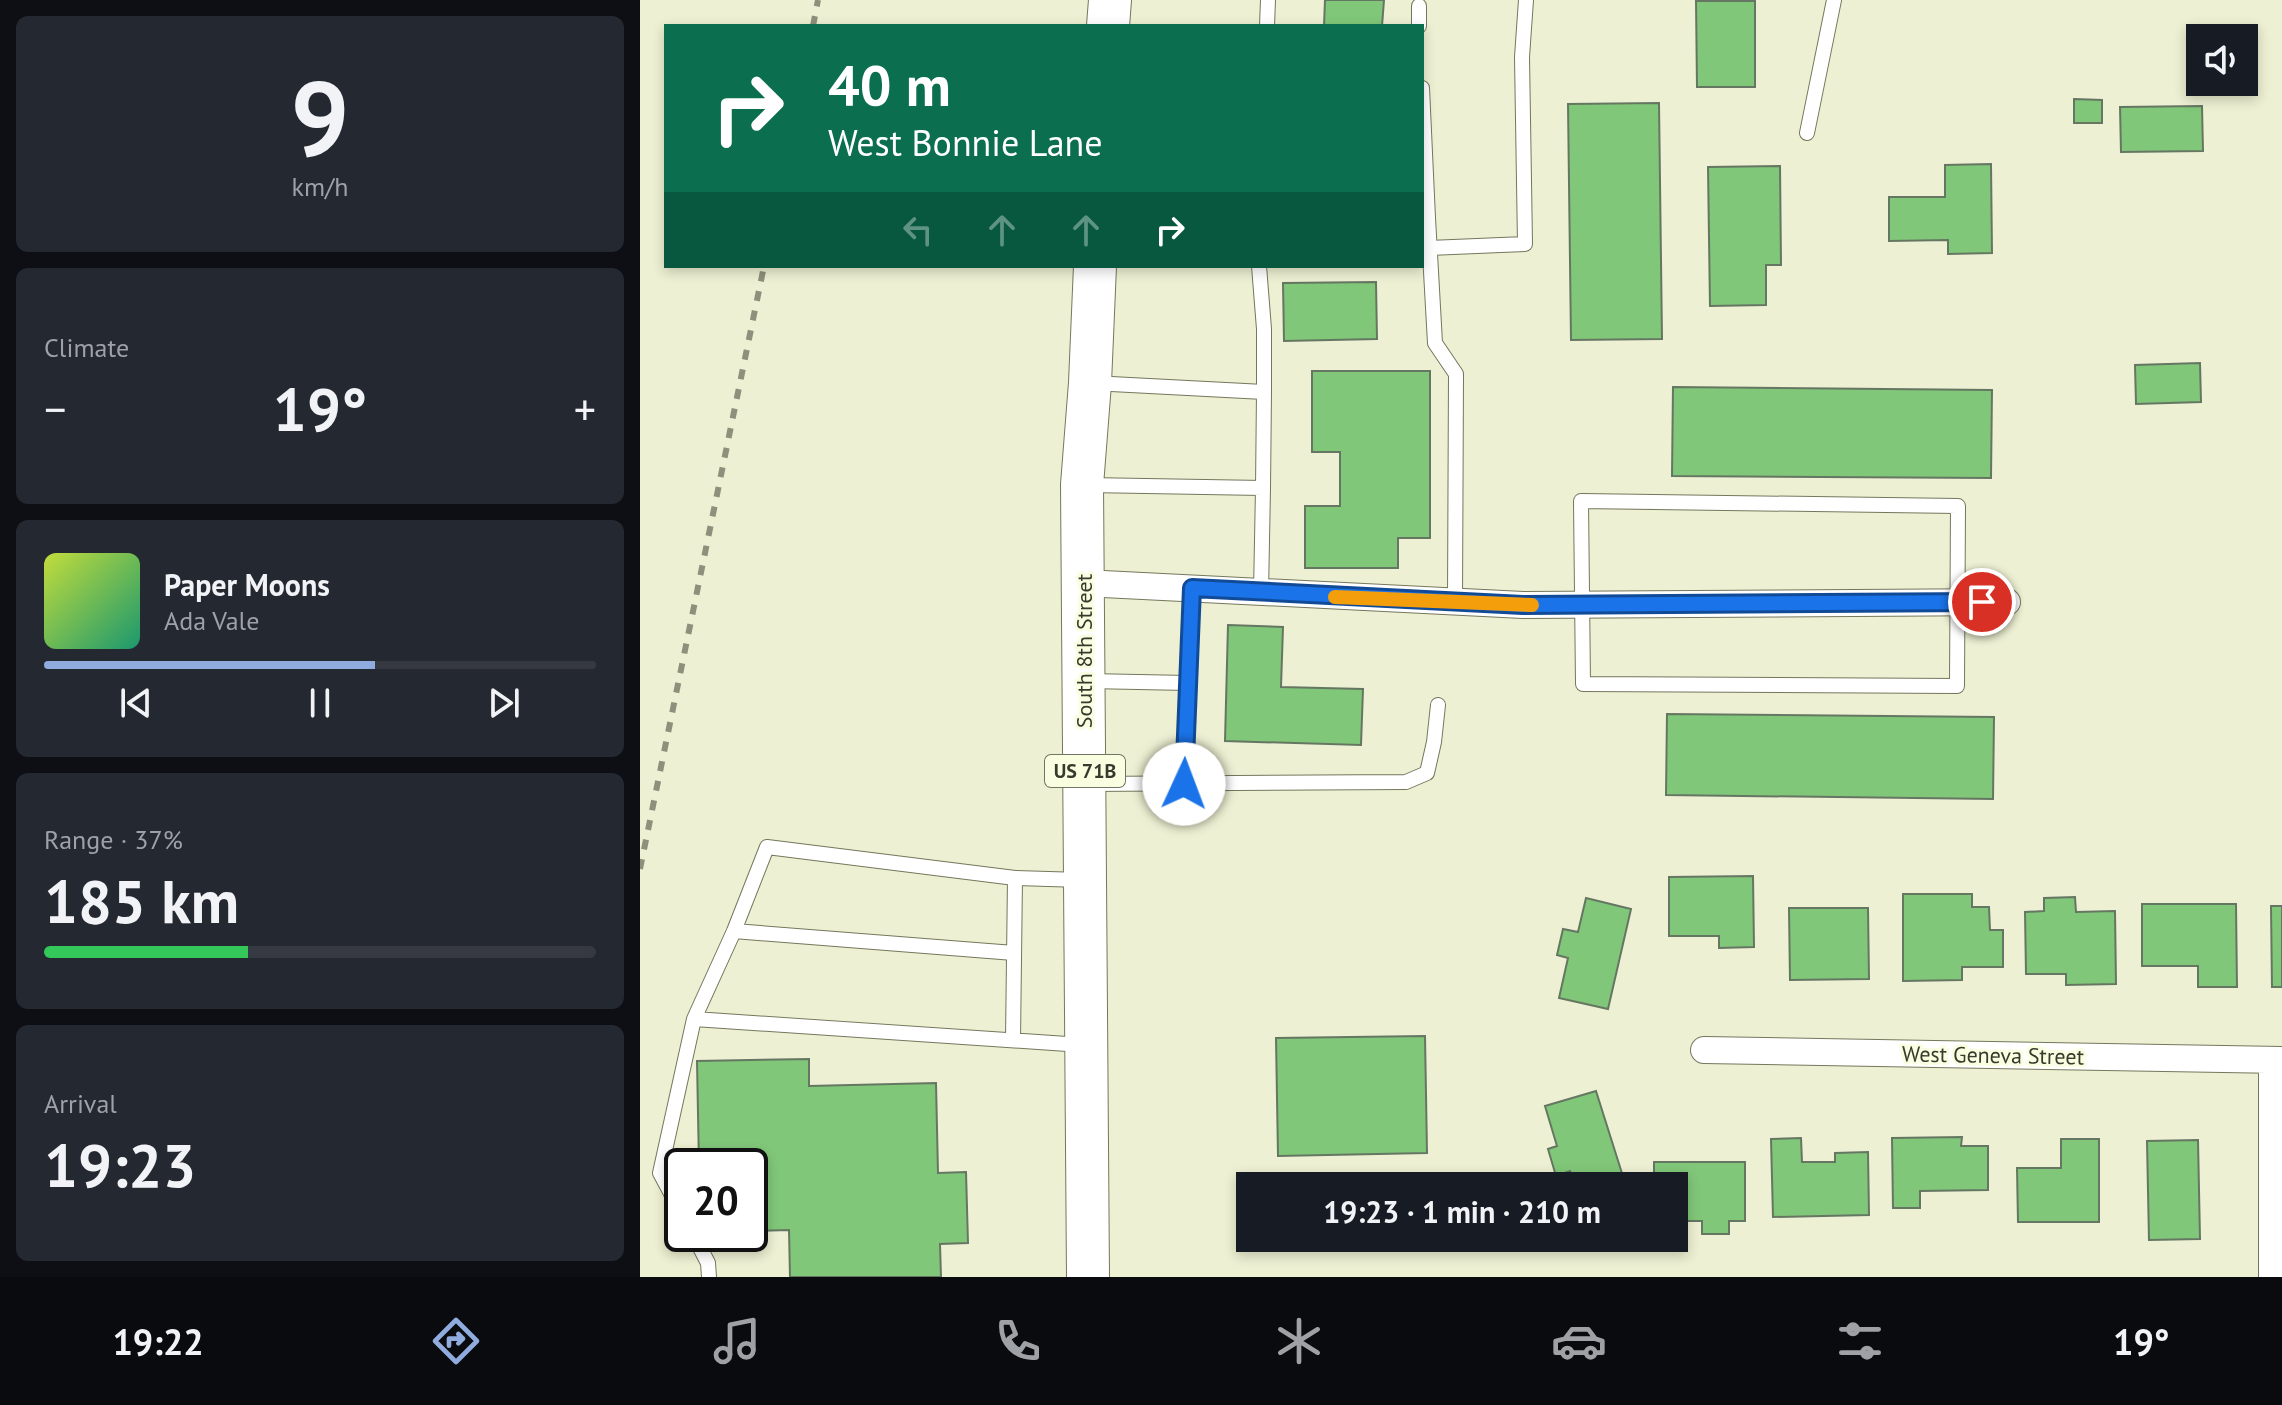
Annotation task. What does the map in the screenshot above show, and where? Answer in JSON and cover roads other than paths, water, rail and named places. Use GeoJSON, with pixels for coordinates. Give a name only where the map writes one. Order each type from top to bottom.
{"type":"FeatureCollection","features":[{"type":"Feature","properties":{"kind":"main road"},"geometry":{"type":"LineString","coordinates":[[1108,24],[1110,0]]}},
{"type":"Feature","properties":{"kind":"main road","name":"South 8th Street"},"geometry":{"type":"LineString","coordinates":[[1088,1277],[1082,485],[1095,268]]}},
{"type":"Feature","properties":{"kind":"street"},"geometry":{"type":"LineString","coordinates":[[1083,583],[1455,602],[1583,605],[2007,602]]}},
{"type":"Feature","properties":{"kind":"street","name":"West Geneva Street"},"geometry":{"type":"LineString","coordinates":[[1704,1050],[2277,1060]]}},
{"type":"Feature","properties":{"kind":"street"},"geometry":{"type":"LineString","coordinates":[[2272,1277],[2277,1060]]}},
{"type":"Feature","properties":{"kind":"lane"},"geometry":{"type":"LineString","coordinates":[[1267,24],[1268,0]]}},
{"type":"Feature","properties":{"kind":"lane"},"geometry":{"type":"LineString","coordinates":[[1429,248],[1525,244],[1522,57],[1526,0]]}},
{"type":"Feature","properties":{"kind":"lane"},"geometry":{"type":"LineString","coordinates":[[1807,133],[1834,0]]}},
{"type":"Feature","properties":{"kind":"lane"},"geometry":{"type":"LineString","coordinates":[[1419,6],[1419,24]]}},
{"type":"Feature","properties":{"kind":"lane"},"geometry":{"type":"LineString","coordinates":[[1424,175],[1435,343],[1456,374],[1455,602]]}},
{"type":"Feature","properties":{"kind":"lane"},"geometry":{"type":"LineString","coordinates":[[1259,268],[1264,329],[1261,593]]}},
{"type":"Feature","properties":{"kind":"lane"},"geometry":{"type":"LineString","coordinates":[[1090,383],[1264,392]]}},
{"type":"Feature","properties":{"kind":"lane"},"geometry":{"type":"LineString","coordinates":[[1082,485],[1263,488]]}},
{"type":"Feature","properties":{"kind":"lane"},"geometry":{"type":"LineString","coordinates":[[1581,501],[1958,506],[1957,686],[1583,684],[1583,605],[1581,501]]}},
{"type":"Feature","properties":{"kind":"lane"},"geometry":{"type":"LineString","coordinates":[[1184,784],[1192,588]]}},
{"type":"Feature","properties":{"kind":"lane"},"geometry":{"type":"LineString","coordinates":[[1084,681],[1188,683]]}},
{"type":"Feature","properties":{"kind":"lane"},"geometry":{"type":"LineString","coordinates":[[1085,784],[1406,782],[1427,773],[1438,705]]}},
{"type":"Feature","properties":{"kind":"lane"},"geometry":{"type":"LineString","coordinates":[[666,1148],[694,1019],[734,931],[767,847],[1015,878],[1085,880]]}},
{"type":"Feature","properties":{"kind":"lane"},"geometry":{"type":"LineString","coordinates":[[1013,1040],[1015,878]]}},
{"type":"Feature","properties":{"kind":"lane"},"geometry":{"type":"LineString","coordinates":[[734,931],[1014,953]]}},
{"type":"Feature","properties":{"kind":"lane"},"geometry":{"type":"LineString","coordinates":[[694,1019],[1087,1045]]}},
{"type":"Feature","properties":{"kind":"lane"},"geometry":{"type":"LineString","coordinates":[[664,1155],[660,1173],[664,1180]]}},
{"type":"Feature","properties":{"kind":"lane"},"geometry":{"type":"LineString","coordinates":[[702,1252],[708,1263],[709,1277]]}},
{"type":"Feature","properties":{"kind":"railway"},"geometry":{"type":"LineString","coordinates":[[813,24],[818,0]]}},
{"type":"Feature","properties":{"kind":"railway"},"geometry":{"type":"LineString","coordinates":[[640,869],[764,268]]}}]}
